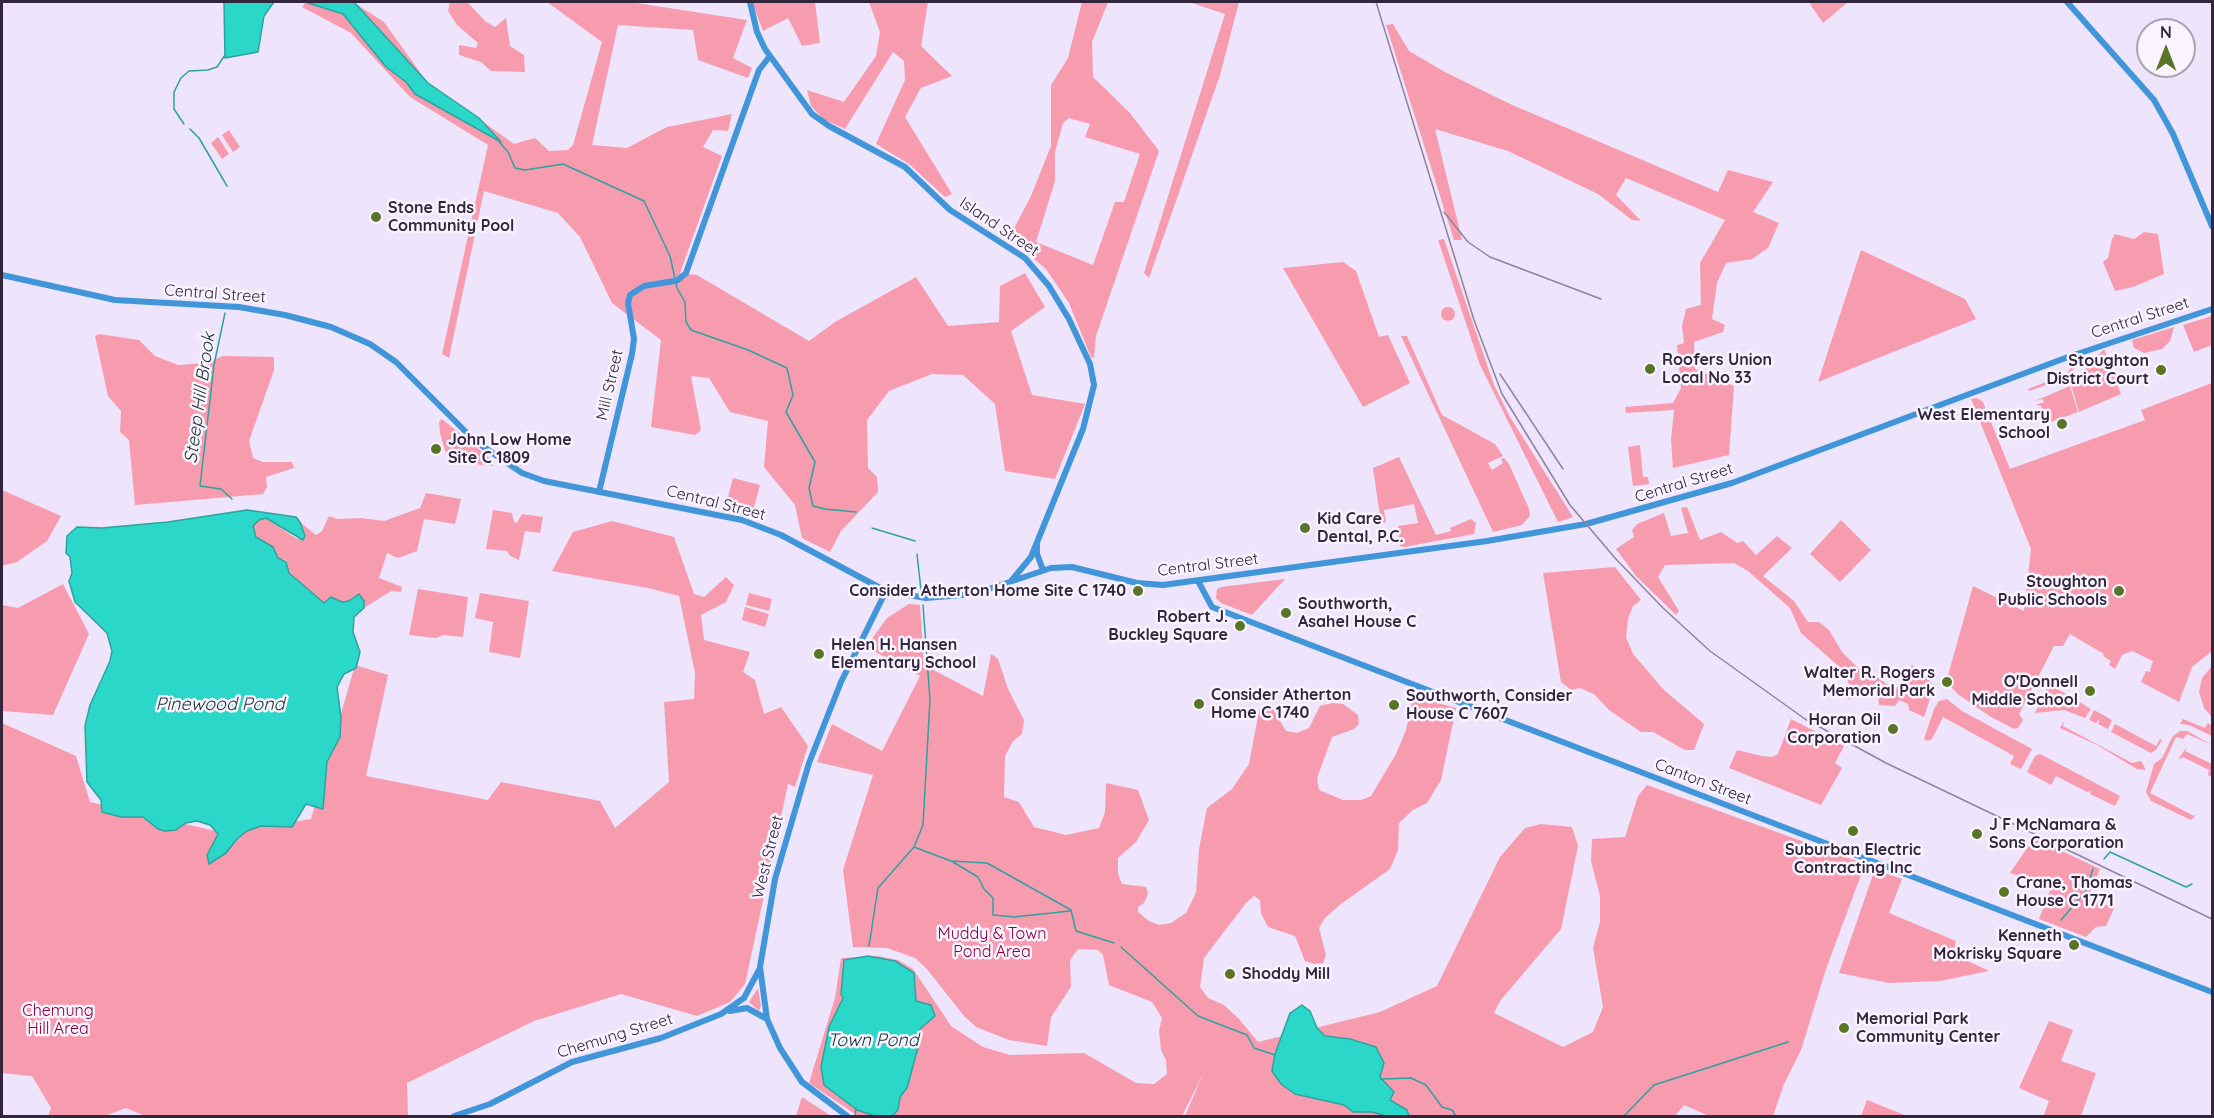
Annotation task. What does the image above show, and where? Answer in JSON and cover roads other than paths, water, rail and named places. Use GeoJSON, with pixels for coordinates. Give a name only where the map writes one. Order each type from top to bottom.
{"type":"FeatureCollection","features":[{"type":"Feature","properties":{"kind":"main road","name":"Island Street"},"geometry":{"type":"LineString","coordinates":[[750,2],[757,32],[770,56],[812,114],[829,126],[905,167],[950,210],[1025,258],[1049,286],[1070,320],[1090,364],[1094,380],[1093,393],[1074,452],[1031,557],[1009,583]]}},
{"type":"Feature","properties":{"kind":"main road"},"geometry":{"type":"LineString","coordinates":[[2067,2],[2148,92],[2163,114],[2212,226]]}},
{"type":"Feature","properties":{"kind":"main road","name":"Mill Street"},"geometry":{"type":"LineString","coordinates":[[599,492],[632,354],[634,339],[628,303],[630,295],[644,286],[676,281],[686,273],[759,70],[770,56]]}},
{"type":"Feature","properties":{"kind":"main road","name":"Central Street"},"geometry":{"type":"LineString","coordinates":[[2,275],[126,302],[222,306],[265,311],[337,329],[370,344],[402,366],[466,434],[506,464],[533,478],[752,524],[781,535],[886,591],[910,597],[947,597],[981,592],[1039,571],[1072,567],[1157,585],[1540,533],[1662,505],[1768,471],[1906,416],[2097,346],[2212,309]]}},
{"type":"Feature","properties":{"kind":"main road"},"geometry":{"type":"LineString","coordinates":[[1038,538],[1039,571]]}},
{"type":"Feature","properties":{"kind":"main road"},"geometry":{"type":"LineString","coordinates":[[1031,557],[1039,571]]}},
{"type":"Feature","properties":{"kind":"main road","name":"Canton Street"},"geometry":{"type":"LineString","coordinates":[[1198,581],[1209,605],[1238,617],[2212,992]]}},
{"type":"Feature","properties":{"kind":"main road","name":"West Street"},"geometry":{"type":"LineString","coordinates":[[847,1116],[802,1082],[780,1048],[768,1019],[760,967],[775,879],[809,763],[840,682],[886,591]]}},
{"type":"Feature","properties":{"kind":"main road","name":"Chemung Street"},"geometry":{"type":"LineString","coordinates":[[721,1014],[744,998],[760,967]]}},
{"type":"Feature","properties":{"kind":"main road","name":"Chemung Street"},"geometry":{"type":"LineString","coordinates":[[454,1116],[490,1104],[572,1062],[661,1038],[721,1014],[747,1008],[768,1019]]}},
{"type":"Feature","properties":{"kind":"water"},"geometry":{"type":"Polygon","coordinates":[[[224,2],[274,2],[264,16],[258,52],[225,58],[224,2]]]}},
{"type":"Feature","properties":{"kind":"water"},"geometry":{"type":"Polygon","coordinates":[[[305,2],[354,2],[428,83],[479,118],[501,142],[415,94],[406,82],[386,67],[343,14],[305,2]]]}},
{"type":"Feature","properties":{"kind":"water","name":"Pinewood Pond"},"geometry":{"type":"Polygon","coordinates":[[[247,510],[296,517],[305,536],[303,540],[266,518],[259,520],[253,526],[256,537],[273,547],[278,558],[286,562],[289,573],[324,603],[331,597],[342,602],[349,601],[359,594],[364,601],[364,608],[354,617],[353,632],[360,652],[356,668],[344,674],[337,687],[341,717],[340,737],[327,762],[323,809],[306,804],[292,827],[261,826],[247,831],[226,853],[209,864],[207,855],[218,834],[210,825],[197,821],[186,823],[176,830],[165,831],[158,829],[143,817],[121,817],[102,812],[101,800],[87,782],[85,726],[90,705],[110,661],[112,651],[107,633],[75,602],[69,581],[72,573],[70,557],[66,553],[67,536],[77,527],[102,528],[168,522],[247,510]]]}},
{"type":"Feature","properties":{"kind":"water","name":"Town Pond"},"geometry":{"type":"Polygon","coordinates":[[[868,956],[895,961],[914,973],[916,1001],[931,1005],[935,1016],[920,1029],[919,1044],[907,1088],[900,1097],[898,1110],[892,1116],[875,1116],[857,1110],[824,1085],[821,1067],[829,1027],[843,998],[841,994],[844,960],[868,956]]]}},
{"type":"Feature","properties":{"kind":"water"},"geometry":{"type":"Polygon","coordinates":[[[1302,1005],[1310,1011],[1317,1028],[1325,1036],[1350,1039],[1376,1047],[1384,1063],[1380,1077],[1394,1092],[1390,1100],[1407,1110],[1409,1116],[1353,1112],[1344,1105],[1295,1094],[1281,1084],[1272,1071],[1275,1054],[1290,1013],[1302,1005]]]}},
{"type":"Feature","properties":{"kind":"waterway","name":"Steep Hill Brook"},"geometry":{"type":"LineString","coordinates":[[184,124],[174,109],[174,92],[181,78],[189,71],[217,67],[225,55]]}},
{"type":"Feature","properties":{"kind":"waterway","name":"Steep Hill Brook"},"geometry":{"type":"LineString","coordinates":[[190,129],[199,138],[227,186]]}},
{"type":"Feature","properties":{"kind":"waterway"},"geometry":{"type":"LineString","coordinates":[[496,138],[508,152],[515,168],[525,170],[563,164],[644,201],[670,256],[677,288],[685,302],[686,322],[691,330],[748,350],[787,368],[793,395],[786,412],[815,462],[809,488],[813,506],[856,512]]}},
{"type":"Feature","properties":{"kind":"waterway","name":"Steep Hill Brook"},"geometry":{"type":"LineString","coordinates":[[225,313],[214,365],[200,486],[221,489],[232,499]]}},
{"type":"Feature","properties":{"kind":"waterway"},"geometry":{"type":"LineString","coordinates":[[872,528],[915,541]]}},
{"type":"Feature","properties":{"kind":"waterway"},"geometry":{"type":"LineString","coordinates":[[917,554],[921,590]]}},
{"type":"Feature","properties":{"kind":"waterway"},"geometry":{"type":"LineString","coordinates":[[869,946],[878,888],[914,847],[923,825],[930,700],[923,605]]}},
{"type":"Feature","properties":{"kind":"waterway"},"geometry":{"type":"LineString","coordinates":[[914,847],[951,861],[987,863],[1071,910],[1076,931],[1114,943]]}},
{"type":"Feature","properties":{"kind":"waterway"},"geometry":{"type":"LineString","coordinates":[[2104,859],[2110,852],[2186,887],[2192,884]]}},
{"type":"Feature","properties":{"kind":"waterway"},"geometry":{"type":"LineString","coordinates":[[953,862],[978,877],[984,889],[993,898],[993,915],[1014,917],[1070,911]]}},
{"type":"Feature","properties":{"kind":"waterway"},"geometry":{"type":"LineString","coordinates":[[2061,920],[2086,891],[2093,869]]}},
{"type":"Feature","properties":{"kind":"waterway"},"geometry":{"type":"LineString","coordinates":[[1121,947],[1198,1016],[1247,1035],[1254,1048],[1275,1055]]}},
{"type":"Feature","properties":{"kind":"waterway"},"geometry":{"type":"LineString","coordinates":[[1624,1116],[1654,1085],[1788,1042]]}},
{"type":"Feature","properties":{"kind":"waterway"},"geometry":{"type":"LineString","coordinates":[[1381,1079],[1411,1078],[1426,1085],[1442,1107],[1452,1110],[1456,1116]]}},
{"type":"Feature","properties":{"kind":"waterway"},"geometry":{"type":"LineString","coordinates":[[855,1116],[856,1108]]}},
{"type":"Feature","properties":{"kind":"railway"},"geometry":{"type":"LineString","coordinates":[[1376,2],[1474,320],[1502,394],[1570,505],[1615,558],[1663,608],[1710,651],[1805,719],[1886,763],[2212,919]]}},
{"type":"Feature","properties":{"kind":"railway"},"geometry":{"type":"LineString","coordinates":[[1444,212],[1468,242],[1490,257],[1601,299]]}},
{"type":"Feature","properties":{"kind":"railway"},"geometry":{"type":"LineString","coordinates":[[1500,374],[1563,469]]}},
{"type":"Feature","properties":{"kind":"place","name":"Stone Ends Community Pool"},"geometry":{"type":"Point","coordinates":[376,217]}},
{"type":"Feature","properties":{"kind":"place","name":"Roofers Union Local No 33"},"geometry":{"type":"Point","coordinates":[1650,369]}},
{"type":"Feature","properties":{"kind":"place","name":"Stoughton District Court"},"geometry":{"type":"Point","coordinates":[2161,370]}},
{"type":"Feature","properties":{"kind":"place","name":"West Elementary School"},"geometry":{"type":"Point","coordinates":[2062,424]}},
{"type":"Feature","properties":{"kind":"place","name":"John Low Home Site C 1809"},"geometry":{"type":"Point","coordinates":[436,449]}},
{"type":"Feature","properties":{"kind":"place","name":"Kid Care Dental, P.C."},"geometry":{"type":"Point","coordinates":[1305,528]}},
{"type":"Feature","properties":{"kind":"place","name":"Consider Atherton Home Site C 1740"},"geometry":{"type":"Point","coordinates":[1138,591]}},
{"type":"Feature","properties":{"kind":"place","name":"Stoughton Public Schools"},"geometry":{"type":"Point","coordinates":[2119,591]}},
{"type":"Feature","properties":{"kind":"place","name":"Southworth, Asahel House C"},"geometry":{"type":"Point","coordinates":[1286,613]}},
{"type":"Feature","properties":{"kind":"place","name":"Robert J. Buckley Square"},"geometry":{"type":"Point","coordinates":[1240,626]}},
{"type":"Feature","properties":{"kind":"place","name":"Helen H. Hansen Elementary School"},"geometry":{"type":"Point","coordinates":[819,654]}},
{"type":"Feature","properties":{"kind":"place","name":"Walter R. Rogers Memorial Park"},"geometry":{"type":"Point","coordinates":[1947,682]}},
{"type":"Feature","properties":{"kind":"place","name":"O'Donnell Middle School"},"geometry":{"type":"Point","coordinates":[2090,691]}},
{"type":"Feature","properties":{"kind":"place","name":"Consider Atherton Home C 1740"},"geometry":{"type":"Point","coordinates":[1199,704]}},
{"type":"Feature","properties":{"kind":"place","name":"Southworth, Consider House C 7607"},"geometry":{"type":"Point","coordinates":[1394,705]}},
{"type":"Feature","properties":{"kind":"place","name":"Horan Oil Corporation"},"geometry":{"type":"Point","coordinates":[1893,729]}},
{"type":"Feature","properties":{"kind":"place","name":"Suburban Electric Contracting Inc"},"geometry":{"type":"Point","coordinates":[1853,831]}},
{"type":"Feature","properties":{"kind":"place","name":"J F McNamara & Sons Corporation"},"geometry":{"type":"Point","coordinates":[1977,834]}},
{"type":"Feature","properties":{"kind":"place","name":"Crane, Thomas House C 1771"},"geometry":{"type":"Point","coordinates":[2004,892]}},
{"type":"Feature","properties":{"kind":"place","name":"Kenneth Mokrisky Square"},"geometry":{"type":"Point","coordinates":[2074,945]}},
{"type":"Feature","properties":{"kind":"place","name":"Shoddy Mill"},"geometry":{"type":"Point","coordinates":[1230,974]}},
{"type":"Feature","properties":{"kind":"place","name":"Memorial Park Community Center"},"geometry":{"type":"Point","coordinates":[1844,1028]}},
{"type":"Feature","properties":{"kind":"park label","name":"Muddy & Town Pond Area"},"geometry":{"type":"Point","coordinates":[992,943]}},
{"type":"Feature","properties":{"kind":"park label","name":"Chemung Hill Area"},"geometry":{"type":"Point","coordinates":[58,1020]}}]}
